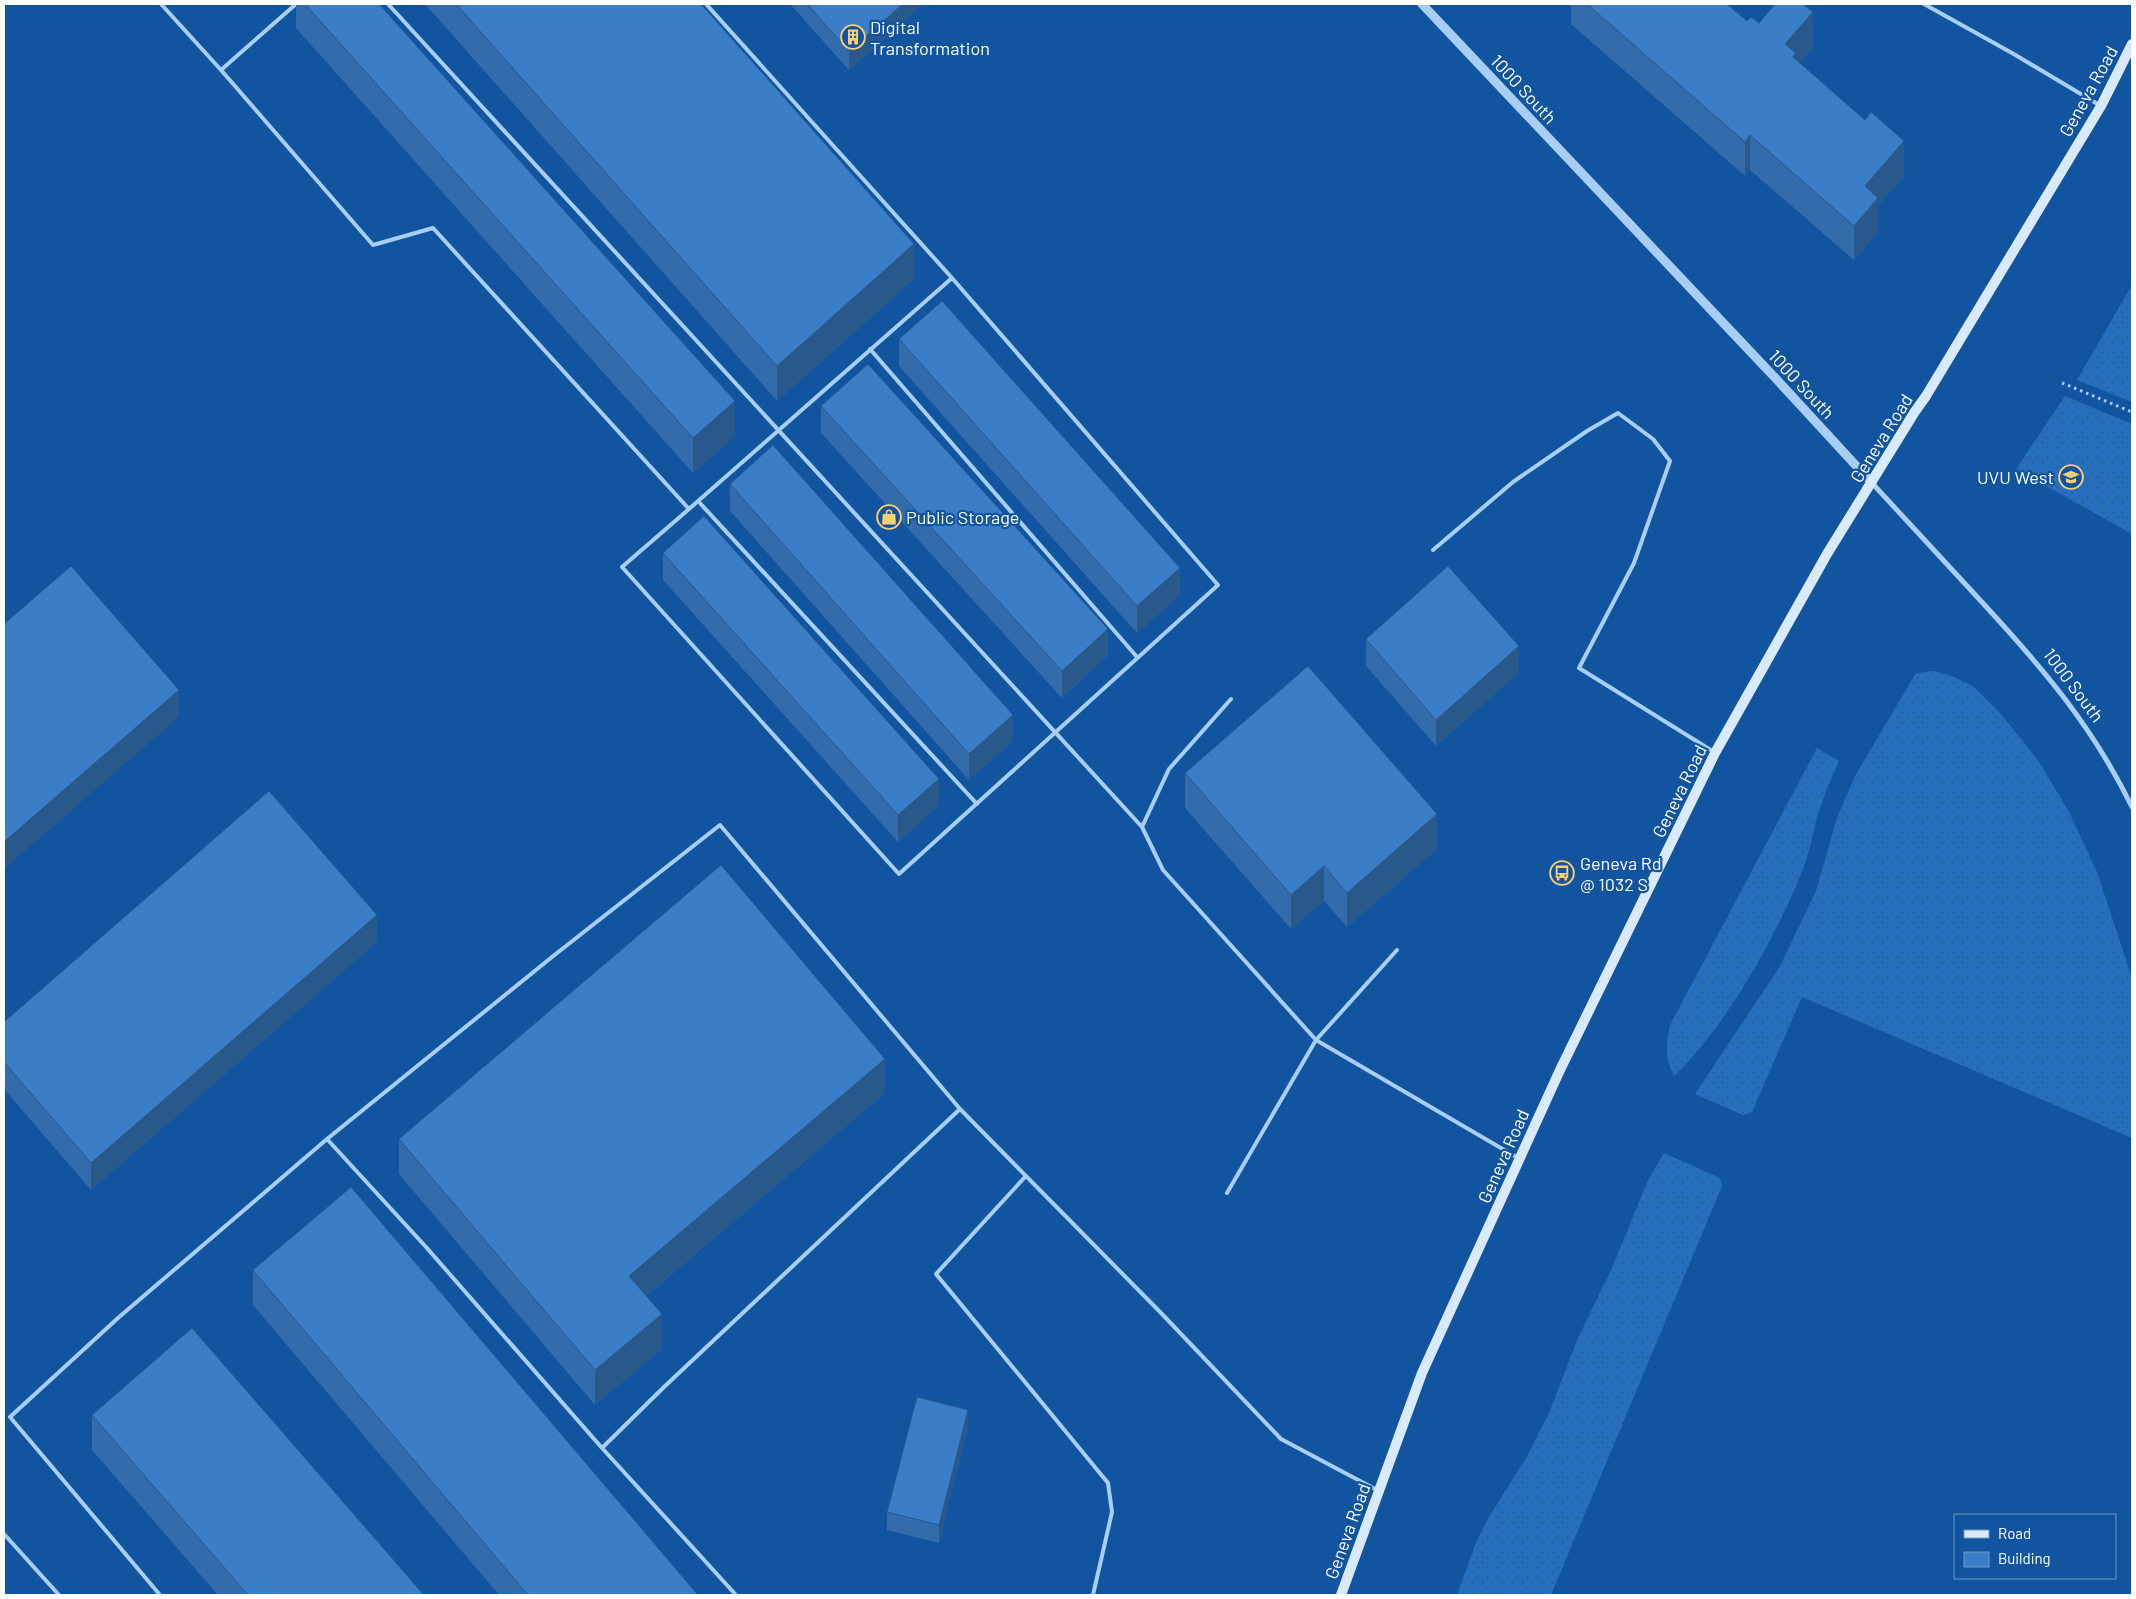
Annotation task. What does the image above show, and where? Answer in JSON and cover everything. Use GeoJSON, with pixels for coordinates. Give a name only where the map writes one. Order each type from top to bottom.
{"type":"FeatureCollection","features":[{"type":"Feature","properties":{"kind":"main road","name":"Geneva Road"},"geometry":{"type":"LineString","coordinates":[[1341,1595],[1422,1373],[1560,1070],[1716,753],[1827,554],[2101,106],[2132,44]]}},
{"type":"Feature","properties":{"kind":"street","name":"1000 South"},"geometry":{"type":"LineString","coordinates":[[1422,4],[1780,383],[2038,663],[2084,722],[2132,806]]}},
{"type":"Feature","properties":{"kind":"lane"},"geometry":{"type":"LineString","coordinates":[[161,4],[373,244],[433,228],[690,509]]}},
{"type":"Feature","properties":{"kind":"lane"},"geometry":{"type":"LineString","coordinates":[[221,70],[296,4]]}},
{"type":"Feature","properties":{"kind":"lane"},"geometry":{"type":"LineString","coordinates":[[388,4],[1142,827],[1163,870],[1316,1040],[1520,1159]]}},
{"type":"Feature","properties":{"kind":"lane"},"geometry":{"type":"LineString","coordinates":[[706,4],[952,278],[1218,585],[899,874],[622,567],[952,278]]}},
{"type":"Feature","properties":{"kind":"lane"},"geometry":{"type":"LineString","coordinates":[[1924,4],[2101,106]]}},
{"type":"Feature","properties":{"kind":"lane"},"geometry":{"type":"LineString","coordinates":[[870,349],[1137,657]]}},
{"type":"Feature","properties":{"kind":"lane"},"geometry":{"type":"LineString","coordinates":[[1433,550],[1513,482],[1618,412],[1653,439],[1670,461],[1634,563],[1579,668],[1716,753]]}},
{"type":"Feature","properties":{"kind":"lane"},"geometry":{"type":"LineString","coordinates":[[698,501],[977,804]]}},
{"type":"Feature","properties":{"kind":"lane"},"geometry":{"type":"LineString","coordinates":[[1142,827],[1168,769],[1231,699]]}},
{"type":"Feature","properties":{"kind":"lane"},"geometry":{"type":"LineString","coordinates":[[160,1595],[10,1417],[118,1318],[327,1139],[552,957],[720,825],[960,1109],[1282,1439],[1380,1491]]}},
{"type":"Feature","properties":{"kind":"lane"},"geometry":{"type":"LineString","coordinates":[[1227,1193],[1316,1040],[1397,950]]}},
{"type":"Feature","properties":{"kind":"lane"},"geometry":{"type":"LineString","coordinates":[[602,1448],[664,1387],[960,1109]]}},
{"type":"Feature","properties":{"kind":"lane"},"geometry":{"type":"LineString","coordinates":[[327,1139],[426,1247],[602,1448],[736,1595]]}},
{"type":"Feature","properties":{"kind":"lane"},"geometry":{"type":"LineString","coordinates":[[1025,1177],[936,1274],[1108,1483],[1112,1512],[1093,1595]]}},
{"type":"Feature","properties":{"kind":"lane"},"geometry":{"type":"LineString","coordinates":[[4,1534],[59,1595]]}},
{"type":"Feature","properties":{"kind":"path"},"geometry":{"type":"LineString","coordinates":[[2062,383],[2132,412]]}},
{"type":"Feature","properties":{"kind":"shaded area"},"geometry":{"type":"Polygon","coordinates":[[[2132,285],[2132,402],[2077,380],[2132,285]]]}},
{"type":"Feature","properties":{"kind":"shaded area"},"geometry":{"type":"Polygon","coordinates":[[[2065,396],[2132,424],[2132,534],[2016,469],[2065,396]]]}},
{"type":"Feature","properties":{"kind":"shaded area"},"geometry":{"type":"Polygon","coordinates":[[[1934,671],[1954,677],[1974,687],[2001,714],[2038,760],[2069,812],[2097,872],[2132,978],[2132,1138],[1802,997],[1752,1112],[1743,1115],[1695,1094],[1779,968],[1816,891],[1837,818],[1855,776],[1916,673],[1934,671]]]}},
{"type":"Feature","properties":{"kind":"shaded area"},"geometry":{"type":"Polygon","coordinates":[[[1817,748],[1839,761],[1820,807],[1810,849],[1792,895],[1764,951],[1731,1006],[1693,1056],[1674,1076],[1667,1051],[1670,1025],[1817,748]]]}},
{"type":"Feature","properties":{"kind":"shaded area"},"geometry":{"type":"Polygon","coordinates":[[[1664,1153],[1720,1178],[1722,1186],[1551,1595],[1457,1595],[1475,1545],[1490,1515],[1526,1458],[1549,1413],[1578,1338],[1611,1270],[1649,1178],[1664,1153]]]}},
{"type":"Feature","properties":{"kind":"building"},"geometry":{"type":"Polygon","coordinates":[[[305,4],[379,4],[735,401],[693,438],[305,4]]]}},
{"type":"Feature","properties":{"kind":"building"},"geometry":{"type":"Polygon","coordinates":[[[456,4],[701,4],[914,244],[777,366],[456,4]]]}},
{"type":"Feature","properties":{"kind":"building"},"geometry":{"type":"Polygon","coordinates":[[[807,4],[903,4],[849,51],[807,4]]]}},
{"type":"Feature","properties":{"kind":"building"},"geometry":{"type":"Polygon","coordinates":[[[1587,4],[1727,4],[1747,21],[1751,17],[1759,23],[1775,4],[1803,4],[1813,12],[1785,44],[1796,53],[1793,57],[1865,120],[1871,112],[1904,141],[1865,186],[1878,198],[1854,226],[1750,135],[1745,142],[1587,4]]]}},
{"type":"Feature","properties":{"kind":"building"},"geometry":{"type":"Polygon","coordinates":[[[942,301],[1180,568],[1137,606],[899,339],[942,301]]]}},
{"type":"Feature","properties":{"kind":"building"},"geometry":{"type":"Polygon","coordinates":[[[868,364],[1108,629],[1062,671],[821,406],[868,364]]]}},
{"type":"Feature","properties":{"kind":"building"},"geometry":{"type":"Polygon","coordinates":[[[773,445],[1013,715],[969,754],[730,484],[773,445]]]}},
{"type":"Feature","properties":{"kind":"building"},"geometry":{"type":"Polygon","coordinates":[[[704,516],[939,779],[898,815],[663,553],[704,516]]]}},
{"type":"Feature","properties":{"kind":"building"},"geometry":{"type":"Polygon","coordinates":[[[71,566],[179,690],[4,842],[4,624],[71,566]]]}},
{"type":"Feature","properties":{"kind":"building"},"geometry":{"type":"Polygon","coordinates":[[[1448,566],[1519,646],[1436,720],[1366,639],[1448,566]]]}},
{"type":"Feature","properties":{"kind":"building"},"geometry":{"type":"Polygon","coordinates":[[[1308,666],[1437,814],[1347,893],[1324,866],[1291,895],[1185,773],[1308,666]]]}},
{"type":"Feature","properties":{"kind":"building"},"geometry":{"type":"Polygon","coordinates":[[[269,791],[377,915],[91,1163],[4,1062],[4,1022],[269,791]]]}},
{"type":"Feature","properties":{"kind":"building"},"geometry":{"type":"Polygon","coordinates":[[[721,865],[885,1059],[629,1276],[662,1314],[595,1370],[399,1139],[721,865]]]}},
{"type":"Feature","properties":{"kind":"building"},"geometry":{"type":"Polygon","coordinates":[[[351,1187],[698,1595],[528,1595],[253,1270],[351,1187]]]}},
{"type":"Feature","properties":{"kind":"building"},"geometry":{"type":"Polygon","coordinates":[[[192,1328],[424,1595],[248,1595],[92,1415],[192,1328]]]}},
{"type":"Feature","properties":{"kind":"building"},"geometry":{"type":"Polygon","coordinates":[[[917,1397],[968,1410],[939,1525],[887,1512],[917,1397]]]}},
{"type":"Feature","properties":{"kind":"place","name":"Digital Transformation"},"geometry":{"type":"Point","coordinates":[853,37]}},
{"type":"Feature","properties":{"kind":"place","name":"UVU West"},"geometry":{"type":"Point","coordinates":[2071,477]}},
{"type":"Feature","properties":{"kind":"place","name":"Public Storage"},"geometry":{"type":"Point","coordinates":[889,517]}},
{"type":"Feature","properties":{"kind":"place","name":"Geneva Rd @ 1032 S"},"geometry":{"type":"Point","coordinates":[1562,873]}}]}
